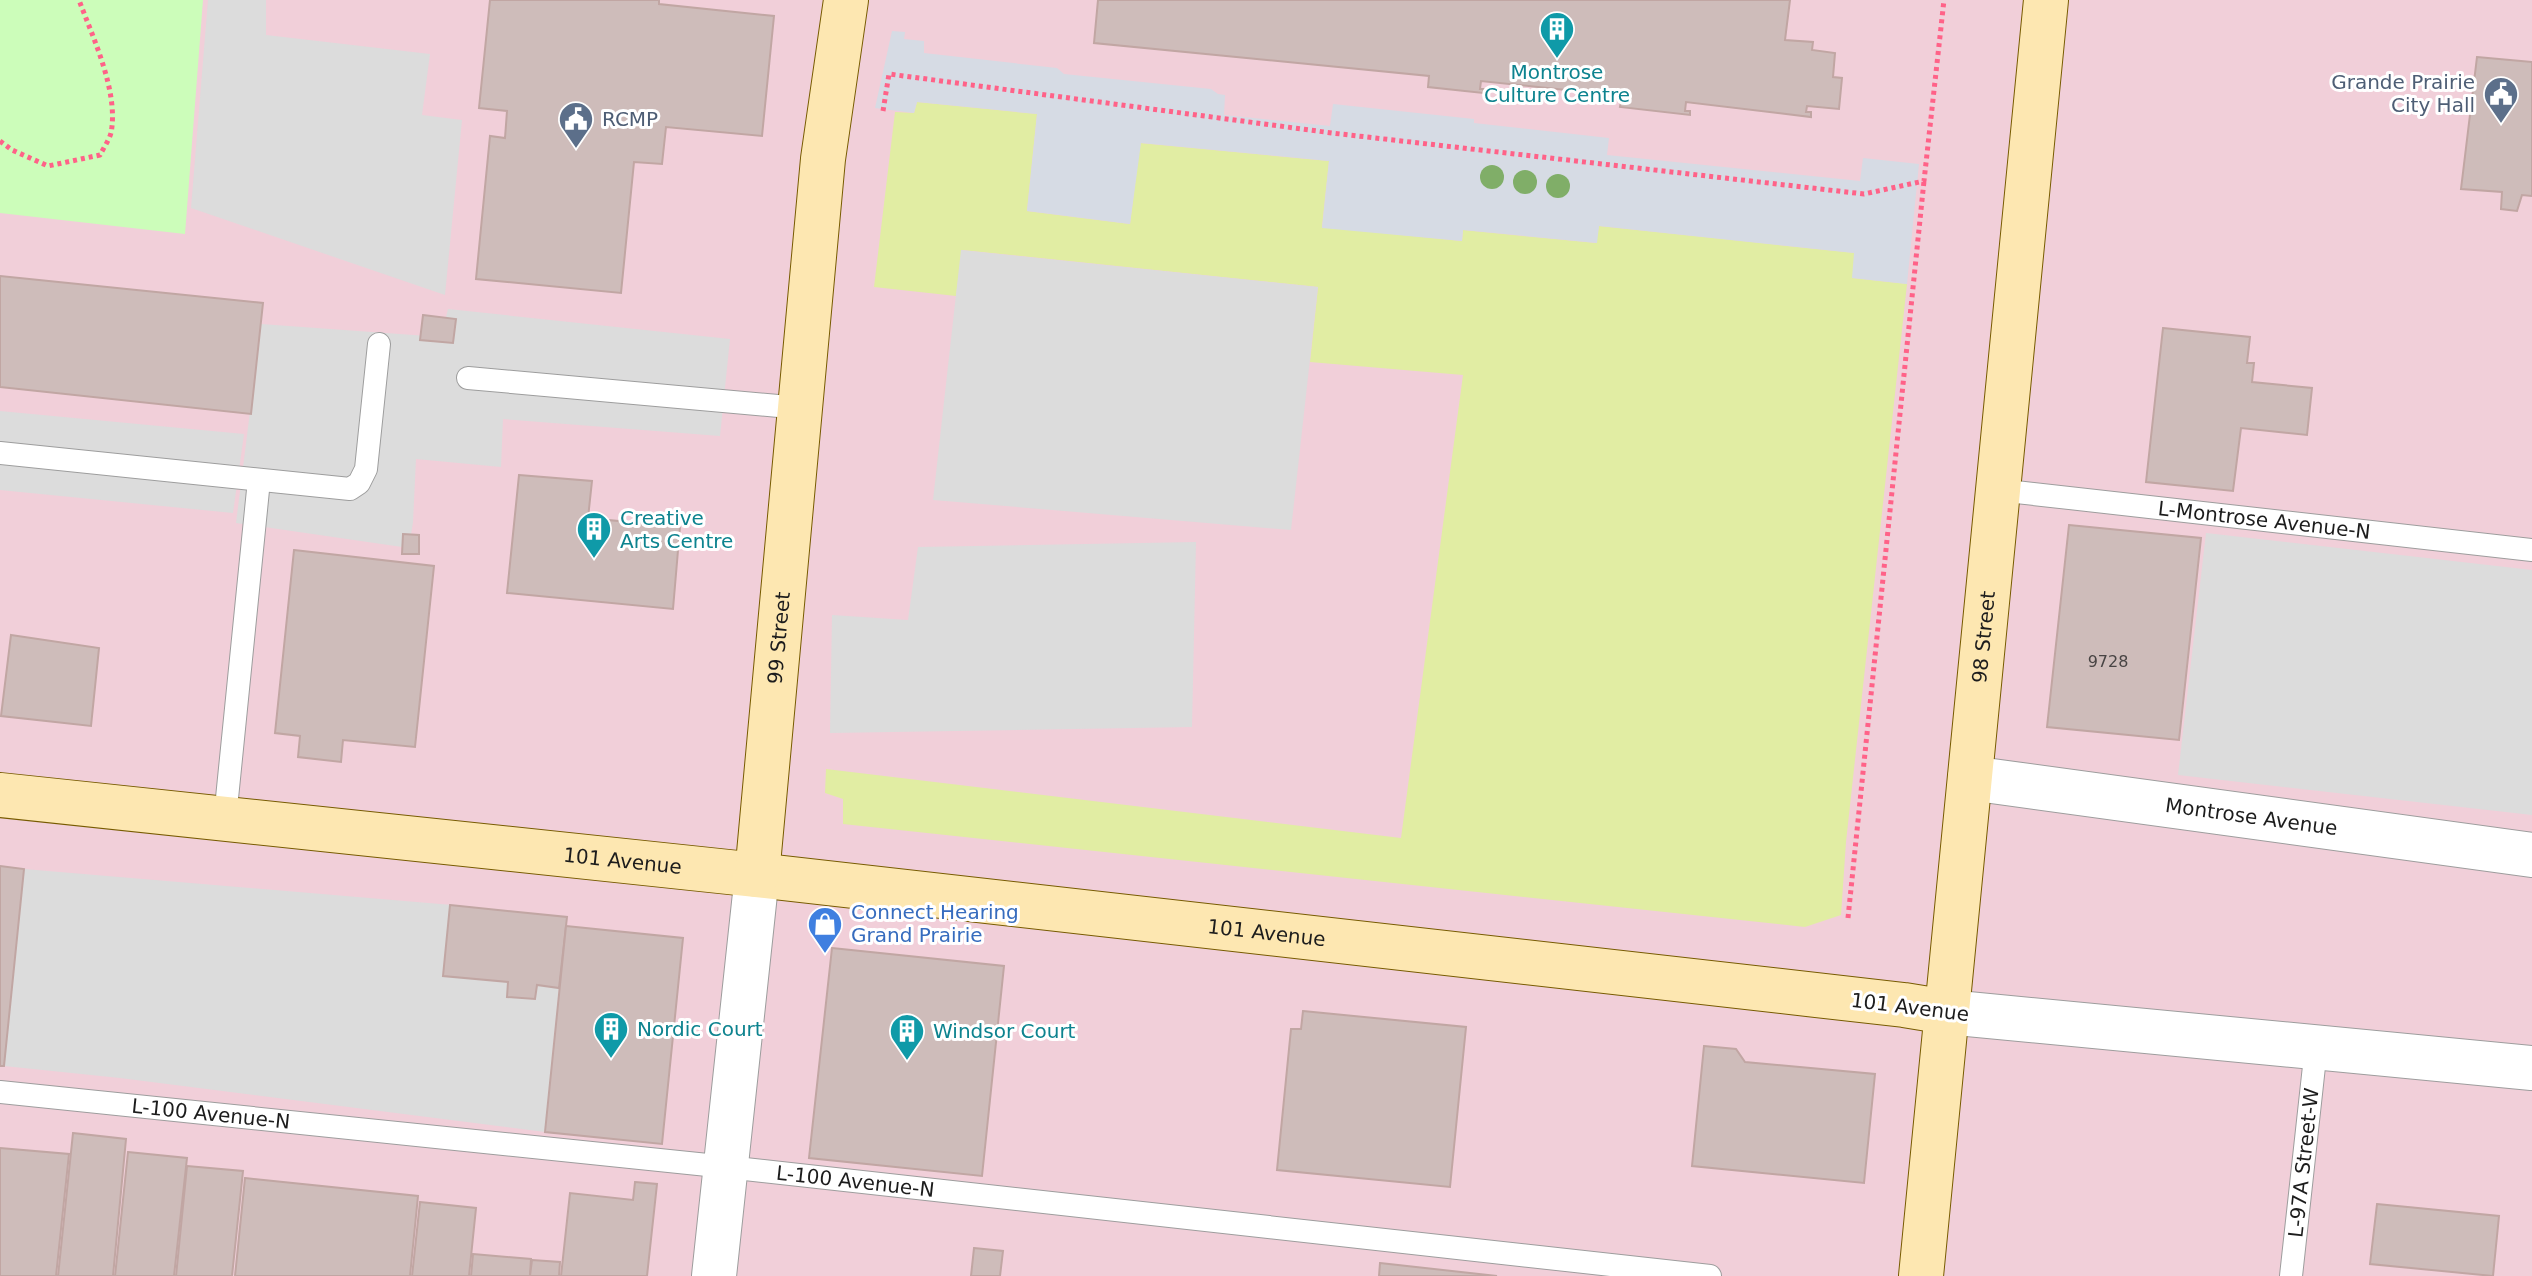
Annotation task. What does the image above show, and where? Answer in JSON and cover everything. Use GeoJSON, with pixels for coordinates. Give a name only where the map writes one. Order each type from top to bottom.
{"type":"FeatureCollection","features":[{"type":"Feature","properties":{"kind":"street","name":"99 Street"},"geometry":{"type":"LineString","coordinates":[[714,1276],[757,875],[823,159],[846,0]]}},
{"type":"Feature","properties":{"kind":"street","name":"98 Street"},"geometry":{"type":"LineString","coordinates":[[1921,1276],[2046,0]]}},
{"type":"Feature","properties":{"kind":"street","name":"Montrose Avenue"},"geometry":{"type":"LineString","coordinates":[[1970,778],[2532,855]]}},
{"type":"Feature","properties":{"kind":"street","name":"101 Avenue"},"geometry":{"type":"LineString","coordinates":[[0,795],[757,875],[1947,1012],[2532,1068]]}},
{"type":"Feature","properties":{"kind":"lane"},"geometry":{"type":"LineString","coordinates":[[0,453],[350,489],[359,483],[366,469],[379,344]]}},
{"type":"Feature","properties":{"kind":"lane"},"geometry":{"type":"LineString","coordinates":[[468,378],[800,408]]}},
{"type":"Feature","properties":{"kind":"lane"},"geometry":{"type":"LineString","coordinates":[[225,818],[259,480]]}},
{"type":"Feature","properties":{"kind":"lane","name":"L-Montrose Avenue-N"},"geometry":{"type":"LineString","coordinates":[[1998,490],[2532,550]]}},
{"type":"Feature","properties":{"kind":"lane","name":"L-97A Street-W"},"geometry":{"type":"LineString","coordinates":[[2291,1276],[2316,1048]]}},
{"type":"Feature","properties":{"kind":"lane","name":"L-100 Avenue-N"},"geometry":{"type":"LineString","coordinates":[[0,1092],[727,1167],[1710,1276]]}},
{"type":"Feature","properties":{"kind":"path"},"geometry":{"type":"LineString","coordinates":[[0,141],[12,150],[48,166],[100,155],[111,134],[111,106],[104,67],[79,0]]}},
{"type":"Feature","properties":{"kind":"path"},"geometry":{"type":"LineString","coordinates":[[1848,918],[1944,0]]}},
{"type":"Feature","properties":{"kind":"path"},"geometry":{"type":"LineString","coordinates":[[883,111],[889,74],[1332,133],[1864,194],[1924,181]]}},
{"type":"Feature","properties":{"kind":"shaded area"},"geometry":{"type":"Polygon","coordinates":[[[0,0],[2532,0],[2532,1276],[0,1276],[0,0]]]}},
{"type":"Feature","properties":{"kind":"shaded area"},"geometry":{"type":"Polygon","coordinates":[[[208,0],[266,0],[266,35],[430,54],[422,115],[462,120],[445,295],[191,208],[208,0]]]}},
{"type":"Feature","properties":{"kind":"shaded area"},"geometry":{"type":"Polygon","coordinates":[[[892,31],[905,32],[904,39],[924,41],[924,53],[1057,68],[1064,74],[1211,89],[1225,95],[1224,115],[1330,126],[1333,104],[1609,138],[1607,155],[1860,181],[1863,158],[1919,164],[1907,284],[1852,278],[1854,253],[1599,226],[1597,243],[1463,230],[1462,241],[1322,228],[1329,161],[1141,143],[1130,224],[1027,211],[1037,114],[917,102],[914,113],[875,108],[892,31]]]}},
{"type":"Feature","properties":{"kind":"shaded area"},"geometry":{"type":"Polygon","coordinates":[[[961,250],[1318,287],[1291,530],[933,500],[961,250]]]}},
{"type":"Feature","properties":{"kind":"shaded area"},"geometry":{"type":"Polygon","coordinates":[[[448,309],[730,339],[720,436],[503,419],[501,467],[416,459],[409,548],[236,523],[261,324],[441,337],[448,309]]]}},
{"type":"Feature","properties":{"kind":"shaded area"},"geometry":{"type":"Polygon","coordinates":[[[0,411],[244,434],[233,513],[0,490],[0,411]]]}},
{"type":"Feature","properties":{"kind":"shaded area"},"geometry":{"type":"Polygon","coordinates":[[[2206,533],[2532,570],[2532,815],[2178,775],[2206,533]]]}},
{"type":"Feature","properties":{"kind":"shaded area"},"geometry":{"type":"Polygon","coordinates":[[[1196,542],[1192,727],[830,733],[832,615],[908,620],[918,547],[1196,542]]]}},
{"type":"Feature","properties":{"kind":"shaded area"},"geometry":{"type":"Polygon","coordinates":[[[24,869],[452,905],[443,975],[508,982],[508,997],[537,985],[559,988],[545,1132],[4,1066],[24,869]]]}},
{"type":"Feature","properties":{"kind":"green space"},"geometry":{"type":"Polygon","coordinates":[[[0,0],[203,0],[185,234],[0,213],[0,0]]]}},
{"type":"Feature","properties":{"kind":"green space"},"geometry":{"type":"Polygon","coordinates":[[[917,102],[1037,114],[1027,211],[1130,224],[1140,143],[1329,161],[1322,227],[1462,241],[1463,230],[1596,243],[1599,226],[1855,253],[1853,278],[1907,284],[1846,842],[1841,915],[1805,927],[843,824],[843,799],[825,793],[826,769],[1401,838],[1463,375],[1310,362],[1318,287],[962,250],[956,296],[874,287],[895,112],[914,113],[917,102]]]}},
{"type":"Feature","properties":{"kind":"building","name":"RCMP"},"geometry":{"type":"Polygon","coordinates":[[[490,0],[659,0],[659,4],[774,16],[762,136],[666,127],[662,164],[634,162],[621,293],[476,279],[490,136],[505,138],[507,111],[479,108],[490,0]]]}},
{"type":"Feature","properties":{"kind":"building","name":"Montrose Culture Centre"},"geometry":{"type":"Polygon","coordinates":[[[1098,0],[1790,0],[1785,40],[1813,42],[1812,50],[1835,53],[1833,77],[1842,78],[1839,109],[1807,106],[1806,112],[1811,112],[1811,117],[1686,102],[1685,111],[1690,111],[1690,115],[1620,107],[1622,96],[1481,81],[1483,93],[1428,87],[1429,76],[1094,43],[1098,0]]]}},
{"type":"Feature","properties":{"kind":"building","name":"Grande Prairie City Hall"},"geometry":{"type":"Polygon","coordinates":[[[2477,57],[2532,62],[2532,196],[2522,195],[2517,211],[2501,209],[2502,192],[2461,189],[2477,57]]]}},
{"type":"Feature","properties":{"kind":"building"},"geometry":{"type":"Polygon","coordinates":[[[0,276],[263,303],[251,414],[0,387],[0,276]]]}},
{"type":"Feature","properties":{"kind":"building"},"geometry":{"type":"Polygon","coordinates":[[[423,315],[456,319],[453,343],[420,340],[423,315]]]}},
{"type":"Feature","properties":{"kind":"building"},"geometry":{"type":"Polygon","coordinates":[[[2163,328],[2250,337],[2247,363],[2254,363],[2252,382],[2312,388],[2307,435],[2241,428],[2233,491],[2146,482],[2163,328]]]}},
{"type":"Feature","properties":{"kind":"building","name":"Creative Arts Centre"},"geometry":{"type":"Polygon","coordinates":[[[519,475],[592,481],[588,518],[680,527],[673,609],[507,593],[519,475]]]}},
{"type":"Feature","properties":{"kind":"building"},"geometry":{"type":"Polygon","coordinates":[[[2069,525],[2201,538],[2179,740],[2047,727],[2069,525]]]}},
{"type":"Feature","properties":{"kind":"building"},"geometry":{"type":"Polygon","coordinates":[[[403,534],[419,535],[419,554],[402,554],[403,534]]]}},
{"type":"Feature","properties":{"kind":"building"},"geometry":{"type":"Polygon","coordinates":[[[294,550],[434,566],[415,747],[343,740],[341,762],[298,757],[300,736],[275,733],[294,550]]]}},
{"type":"Feature","properties":{"kind":"building"},"geometry":{"type":"Polygon","coordinates":[[[11,635],[99,648],[91,726],[1,716],[11,635]]]}},
{"type":"Feature","properties":{"kind":"building"},"geometry":{"type":"Polygon","coordinates":[[[0,866],[24,869],[4,1066],[0,1066],[0,866]]]}},
{"type":"Feature","properties":{"kind":"building"},"geometry":{"type":"Polygon","coordinates":[[[450,905],[567,917],[559,988],[537,985],[535,999],[507,997],[508,982],[443,976],[450,905]]]}},
{"type":"Feature","properties":{"kind":"building","name":"Nordic Court"},"geometry":{"type":"Polygon","coordinates":[[[566,926],[683,938],[662,1144],[545,1132],[566,926]]]}},
{"type":"Feature","properties":{"kind":"building","name":"Windsor Court"},"geometry":{"type":"Polygon","coordinates":[[[832,948],[1004,966],[982,1176],[809,1158],[832,948]]]}},
{"type":"Feature","properties":{"kind":"building"},"geometry":{"type":"Polygon","coordinates":[[[1303,1011],[1466,1027],[1450,1187],[1277,1170],[1291,1029],[1301,1029],[1303,1011]]]}},
{"type":"Feature","properties":{"kind":"building"},"geometry":{"type":"Polygon","coordinates":[[[1704,1046],[1736,1049],[1745,1062],[1875,1074],[1864,1183],[1692,1166],[1704,1046]]]}},
{"type":"Feature","properties":{"kind":"building"},"geometry":{"type":"Polygon","coordinates":[[[73,1133],[126,1139],[113,1276],[58,1276],[73,1133]]]}},
{"type":"Feature","properties":{"kind":"building"},"geometry":{"type":"Polygon","coordinates":[[[0,1148],[69,1154],[56,1276],[0,1276],[0,1148]]]}},
{"type":"Feature","properties":{"kind":"building"},"geometry":{"type":"Polygon","coordinates":[[[128,1152],[187,1158],[174,1276],[115,1276],[128,1152]]]}},
{"type":"Feature","properties":{"kind":"building"},"geometry":{"type":"Polygon","coordinates":[[[187,1166],[243,1171],[232,1276],[176,1276],[187,1166]]]}},
{"type":"Feature","properties":{"kind":"building"},"geometry":{"type":"Polygon","coordinates":[[[245,1178],[418,1196],[410,1276],[235,1276],[245,1178]]]}},
{"type":"Feature","properties":{"kind":"building"},"geometry":{"type":"Polygon","coordinates":[[[635,1182],[657,1184],[647,1276],[561,1276],[570,1193],[633,1200],[635,1182]]]}},
{"type":"Feature","properties":{"kind":"building"},"geometry":{"type":"Polygon","coordinates":[[[420,1202],[476,1208],[469,1276],[412,1276],[420,1202]]]}},
{"type":"Feature","properties":{"kind":"building"},"geometry":{"type":"Polygon","coordinates":[[[2377,1204],[2499,1216],[2493,1276],[2370,1264],[2377,1204]]]}},
{"type":"Feature","properties":{"kind":"building"},"geometry":{"type":"Polygon","coordinates":[[[974,1248],[1003,1251],[1000,1276],[971,1276],[974,1248]]]}},
{"type":"Feature","properties":{"kind":"building"},"geometry":{"type":"Polygon","coordinates":[[[473,1254],[531,1259],[530,1276],[471,1276],[473,1254]]]}},
{"type":"Feature","properties":{"kind":"building"},"geometry":{"type":"Polygon","coordinates":[[[532,1260],[560,1262],[559,1276],[530,1276],[532,1260]]]}},
{"type":"Feature","properties":{"kind":"building"},"geometry":{"type":"Polygon","coordinates":[[[1380,1263],[1497,1276],[1379,1276],[1380,1263]]]}},
{"type":"Feature","properties":{"kind":"place","name":"Montrose Culture Centre"},"geometry":{"type":"Point","coordinates":[1557,60]}},
{"type":"Feature","properties":{"kind":"place","name":"Grande Prairie City Hall"},"geometry":{"type":"Point","coordinates":[2501,125]}},
{"type":"Feature","properties":{"kind":"place","name":"RCMP"},"geometry":{"type":"Point","coordinates":[576,150]}},
{"type":"Feature","properties":{"kind":"place","name":"Creative Arts Centre"},"geometry":{"type":"Point","coordinates":[594,560]}},
{"type":"Feature","properties":{"kind":"place","name":"Connect Hearing Grand Prairie"},"geometry":{"type":"Point","coordinates":[825,955]}},
{"type":"Feature","properties":{"kind":"place","name":"Nordic Court"},"geometry":{"type":"Point","coordinates":[611,1060]}},
{"type":"Feature","properties":{"kind":"place","name":"Windsor Court"},"geometry":{"type":"Point","coordinates":[907,1062]}}]}
